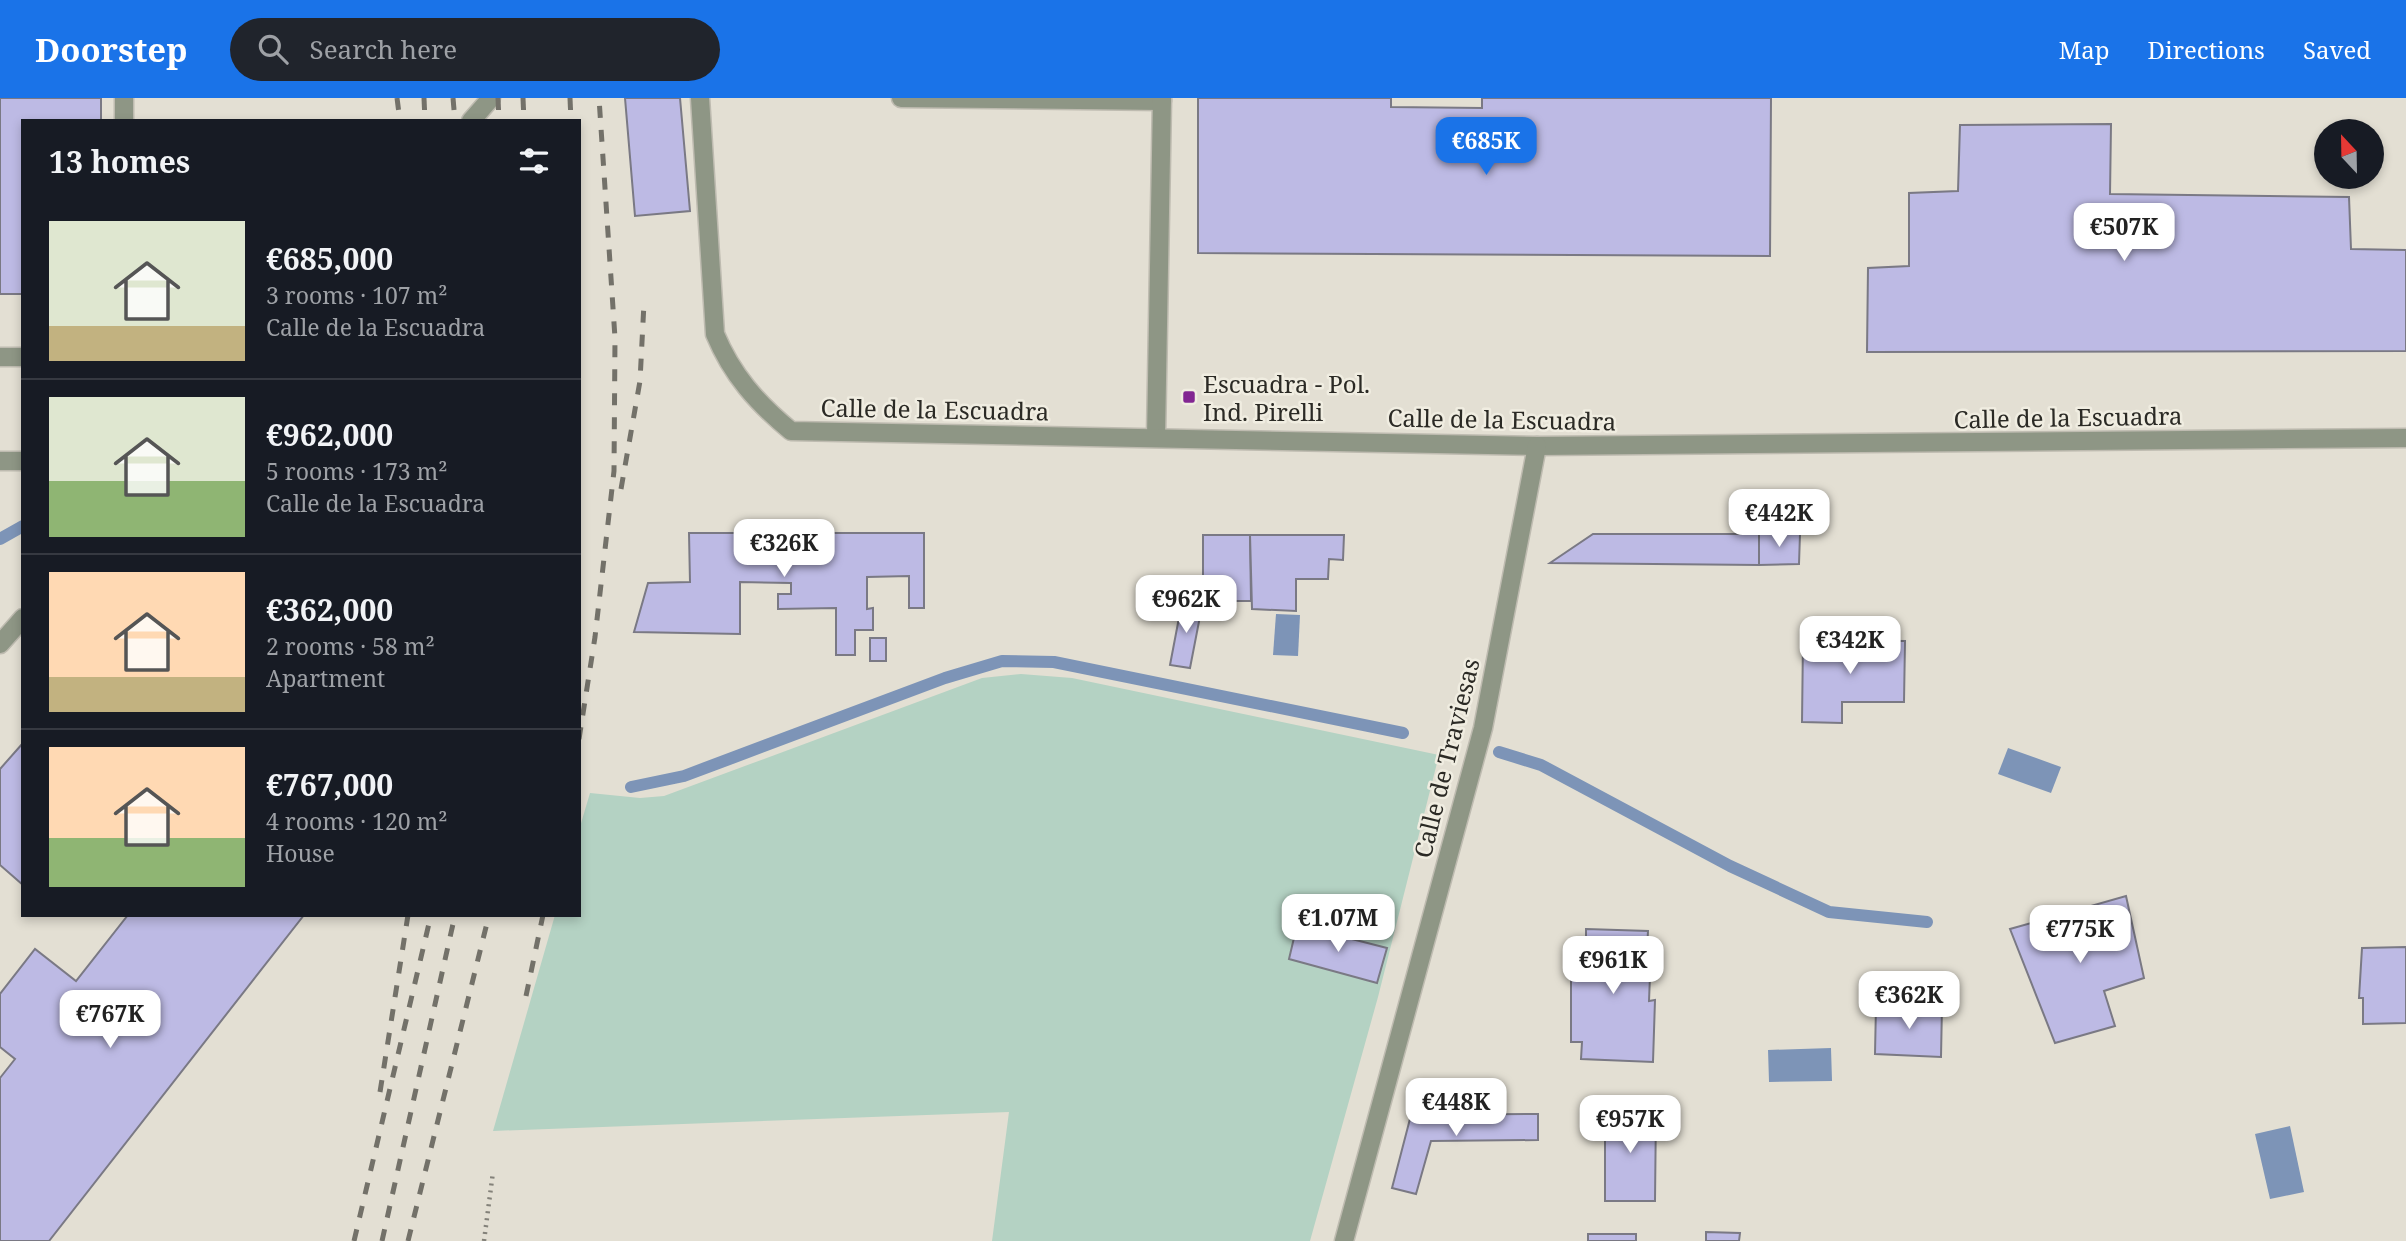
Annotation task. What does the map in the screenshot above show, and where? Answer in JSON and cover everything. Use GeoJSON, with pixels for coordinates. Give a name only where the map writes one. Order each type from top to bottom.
{"type":"FeatureCollection","features":[{"type":"Feature","properties":{"kind":"street"},"geometry":{"type":"LineString","coordinates":[[124,98],[124,119]]}},
{"type":"Feature","properties":{"kind":"street"},"geometry":{"type":"LineString","coordinates":[[473,119],[491,98]]}},
{"type":"Feature","properties":{"kind":"street","name":"Calle de la Escuadra"},"geometry":{"type":"LineString","coordinates":[[700,98],[715,334],[727,364],[760,405],[791,431],[1537,446],[2406,439]]}},
{"type":"Feature","properties":{"kind":"street"},"geometry":{"type":"LineString","coordinates":[[901,98],[1162,100],[1156,437]]}},
{"type":"Feature","properties":{"kind":"street"},"geometry":{"type":"LineString","coordinates":[[0,357],[21,357]]}},
{"type":"Feature","properties":{"kind":"street","name":"Calle de Traviesas"},"geometry":{"type":"LineString","coordinates":[[1344,1241],[1483,728],[1537,446]]}},
{"type":"Feature","properties":{"kind":"street"},"geometry":{"type":"LineString","coordinates":[[0,460],[21,461]]}},
{"type":"Feature","properties":{"kind":"street"},"geometry":{"type":"LineString","coordinates":[[0,644],[21,620]]}},
{"type":"Feature","properties":{"kind":"path"},"geometry":{"type":"LineString","coordinates":[[484,1241],[493,1172]]}},
{"type":"Feature","properties":{"kind":"green space"},"geometry":{"type":"Polygon","coordinates":[[[1021,674],[1072,678],[1439,755],[1378,997],[1310,1241],[992,1241],[1009,1112],[493,1131],[554,917],[581,917],[581,823],[590,793],[640,798],[664,796],[982,678],[1021,674]]]}},
{"type":"Feature","properties":{"kind":"water"},"geometry":{"type":"Polygon","coordinates":[[[1276,614],[1300,615],[1298,656],[1273,655],[1276,614]]]}},
{"type":"Feature","properties":{"kind":"water"},"geometry":{"type":"Polygon","coordinates":[[[2008,748],[2061,767],[2051,793],[1998,774],[2008,748]]]}},
{"type":"Feature","properties":{"kind":"water"},"geometry":{"type":"Polygon","coordinates":[[[1831,1048],[1832,1081],[1769,1082],[1768,1050],[1831,1048]]]}},
{"type":"Feature","properties":{"kind":"water"},"geometry":{"type":"Polygon","coordinates":[[[2290,1126],[2304,1192],[2270,1199],[2255,1134],[2290,1126]]]}},
{"type":"Feature","properties":{"kind":"building"},"geometry":{"type":"Polygon","coordinates":[[[0,98],[101,98],[101,119],[21,119],[21,294],[0,294],[0,98]]]}},
{"type":"Feature","properties":{"kind":"building"},"geometry":{"type":"Polygon","coordinates":[[[625,98],[680,98],[690,211],[635,216],[625,98]]]}},
{"type":"Feature","properties":{"kind":"building"},"geometry":{"type":"Polygon","coordinates":[[[1198,98],[1391,98],[1391,107],[1482,108],[1482,98],[1771,98],[1770,256],[1198,253],[1198,98]]]}},
{"type":"Feature","properties":{"kind":"building"},"geometry":{"type":"Polygon","coordinates":[[[2111,124],[2110,194],[2349,197],[2351,249],[2406,250],[2406,351],[1867,352],[1868,268],[1909,266],[1909,193],[1958,191],[1960,125],[2111,124]]]}},
{"type":"Feature","properties":{"kind":"building"},"geometry":{"type":"Polygon","coordinates":[[[689,533],[924,533],[924,608],[909,608],[909,576],[867,577],[867,609],[873,608],[873,630],[855,630],[855,655],[836,655],[836,608],[778,609],[778,594],[791,594],[791,583],[740,582],[740,634],[634,632],[648,583],[690,582],[689,533]]]}},
{"type":"Feature","properties":{"kind":"building"},"geometry":{"type":"Polygon","coordinates":[[[1593,534],[1759,534],[1759,565],[1550,563],[1593,534]]]}},
{"type":"Feature","properties":{"kind":"building"},"geometry":{"type":"Polygon","coordinates":[[[1759,534],[1800,534],[1799,564],[1759,565],[1759,534]]]}},
{"type":"Feature","properties":{"kind":"building"},"geometry":{"type":"Polygon","coordinates":[[[1203,535],[1250,535],[1251,601],[1222,601],[1222,587],[1203,586],[1203,535]]]}},
{"type":"Feature","properties":{"kind":"building"},"geometry":{"type":"Polygon","coordinates":[[[1250,535],[1344,535],[1343,560],[1329,559],[1328,579],[1296,579],[1296,611],[1252,609],[1250,535]]]}},
{"type":"Feature","properties":{"kind":"building"},"geometry":{"type":"Polygon","coordinates":[[[1182,602],[1202,606],[1190,668],[1170,665],[1182,602]]]}},
{"type":"Feature","properties":{"kind":"building"},"geometry":{"type":"Polygon","coordinates":[[[870,638],[886,638],[886,661],[870,661],[870,638]]]}},
{"type":"Feature","properties":{"kind":"building"},"geometry":{"type":"Polygon","coordinates":[[[1803,640],[1905,641],[1904,702],[1842,702],[1842,723],[1802,722],[1803,640]]]}},
{"type":"Feature","properties":{"kind":"building"},"geometry":{"type":"Polygon","coordinates":[[[21,745],[21,883],[0,865],[0,769],[21,745]]]}},
{"type":"Feature","properties":{"kind":"building"},"geometry":{"type":"Polygon","coordinates":[[[2126,896],[2144,978],[2104,991],[2115,1026],[2055,1043],[2010,929],[2126,896]]]}},
{"type":"Feature","properties":{"kind":"building"},"geometry":{"type":"Polygon","coordinates":[[[126,917],[302,917],[49,1241],[0,1241],[0,1078],[15,1059],[0,1047],[0,994],[35,949],[76,981],[126,917]]]}},
{"type":"Feature","properties":{"kind":"building"},"geometry":{"type":"Polygon","coordinates":[[[1297,925],[1387,948],[1377,983],[1289,959],[1297,925]]]}},
{"type":"Feature","properties":{"kind":"building"},"geometry":{"type":"Polygon","coordinates":[[[1586,929],[1648,931],[1647,951],[1651,951],[1649,1001],[1655,1000],[1653,1062],[1581,1059],[1582,1042],[1571,1042],[1571,941],[1586,941],[1586,929]]]}},
{"type":"Feature","properties":{"kind":"building"},"geometry":{"type":"Polygon","coordinates":[[[2406,947],[2406,1023],[2363,1024],[2363,998],[2359,998],[2362,948],[2406,947]]]}},
{"type":"Feature","properties":{"kind":"building"},"geometry":{"type":"Polygon","coordinates":[[[1876,1005],[1942,1006],[1941,1057],[1875,1054],[1876,1005]]]}},
{"type":"Feature","properties":{"kind":"building"},"geometry":{"type":"Polygon","coordinates":[[[1605,1109],[1656,1109],[1655,1201],[1605,1201],[1605,1109]]]}},
{"type":"Feature","properties":{"kind":"building"},"geometry":{"type":"Polygon","coordinates":[[[1538,1114],[1538,1140],[1431,1141],[1416,1194],[1392,1188],[1411,1115],[1538,1114]]]}},
{"type":"Feature","properties":{"kind":"building"},"geometry":{"type":"Polygon","coordinates":[[[1706,1232],[1740,1233],[1739,1241],[1706,1241],[1706,1232]]]}},
{"type":"Feature","properties":{"kind":"building"},"geometry":{"type":"Polygon","coordinates":[[[1588,1234],[1636,1234],[1636,1241],[1588,1241],[1588,1234]]]}},
{"type":"Feature","properties":{"kind":"waterway"},"geometry":{"type":"LineString","coordinates":[[0,539],[21,527]]}},
{"type":"Feature","properties":{"kind":"waterway"},"geometry":{"type":"LineString","coordinates":[[631,787],[684,776],[945,678],[1002,661],[1054,662],[1403,733]]}},
{"type":"Feature","properties":{"kind":"waterway"},"geometry":{"type":"LineString","coordinates":[[1499,752],[1541,765],[1730,866],[1829,912],[1927,922]]}},
{"type":"Feature","properties":{"kind":"railway"},"geometry":{"type":"LineString","coordinates":[[397,98],[400,119]]}},
{"type":"Feature","properties":{"kind":"railway"},"geometry":{"type":"LineString","coordinates":[[424,98],[425,119]]}},
{"type":"Feature","properties":{"kind":"railway"},"geometry":{"type":"LineString","coordinates":[[453,98],[455,119]]}},
{"type":"Feature","properties":{"kind":"railway"},"geometry":{"type":"LineString","coordinates":[[498,98],[499,119]]}},
{"type":"Feature","properties":{"kind":"railway"},"geometry":{"type":"LineString","coordinates":[[523,98],[524,119]]}},
{"type":"Feature","properties":{"kind":"railway"},"geometry":{"type":"LineString","coordinates":[[570,98],[571,119]]}},
{"type":"Feature","properties":{"kind":"railway"},"geometry":{"type":"LineString","coordinates":[[581,726],[595,637],[614,471],[615,338],[599,98]]}},
{"type":"Feature","properties":{"kind":"railway"},"geometry":{"type":"LineString","coordinates":[[621,489],[640,381],[644,303]]}},
{"type":"Feature","properties":{"kind":"railway"},"geometry":{"type":"LineString","coordinates":[[380,1092],[408,917]]}},
{"type":"Feature","properties":{"kind":"railway"},"geometry":{"type":"LineString","coordinates":[[354,1241],[431,917]]}},
{"type":"Feature","properties":{"kind":"railway"},"geometry":{"type":"LineString","coordinates":[[382,1241],[455,917]]}},
{"type":"Feature","properties":{"kind":"railway"},"geometry":{"type":"LineString","coordinates":[[408,1241],[489,917]]}},
{"type":"Feature","properties":{"kind":"railway"},"geometry":{"type":"LineString","coordinates":[[526,996],[543,917]]}},
{"type":"Feature","properties":{"kind":"place","name":"Escuadra - Pol. Ind. Pirelli"},"geometry":{"type":"Point","coordinates":[1189,397]}}]}
